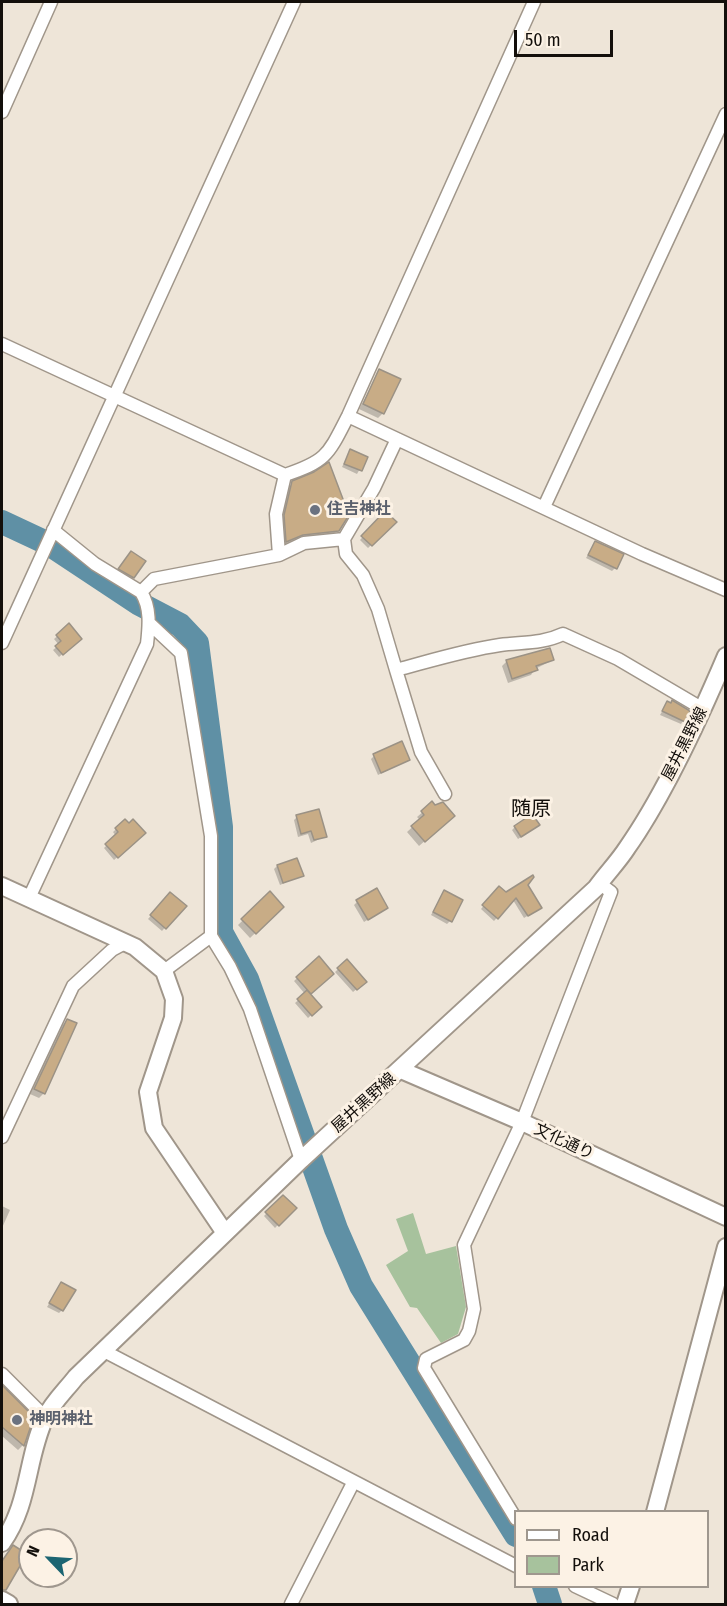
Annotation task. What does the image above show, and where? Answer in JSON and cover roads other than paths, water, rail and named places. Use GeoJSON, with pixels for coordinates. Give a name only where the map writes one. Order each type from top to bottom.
{"type":"FeatureCollection","features":[{"type":"Feature","properties":{"kind":"main road","name":"屋井黒野線"},"geometry":{"type":"LineString","coordinates":[[2,1543],[24,1500],[33,1455],[45,1417],[76,1377],[301,1160],[401,1070],[599,884],[628,847],[703,709],[726,656]]}},
{"type":"Feature","properties":{"kind":"main road"},"geometry":{"type":"LineString","coordinates":[[2,886],[135,947],[160,964],[174,999],[172,1018],[148,1092],[154,1128],[225,1233]]}},
{"type":"Feature","properties":{"kind":"main road","name":"文化通り"},"geometry":{"type":"LineString","coordinates":[[401,1070],[522,1122],[726,1217]]}},
{"type":"Feature","properties":{"kind":"main road"},"geometry":{"type":"LineString","coordinates":[[656,1510],[726,1247]]}},
{"type":"Feature","properties":{"kind":"main road"},"geometry":{"type":"LineString","coordinates":[[625,1605],[631,1588]]}},
{"type":"Feature","properties":{"kind":"main road"},"geometry":{"type":"LineString","coordinates":[[2,1600],[9,1605]]}},
{"type":"Feature","properties":{"kind":"street"},"geometry":{"type":"LineString","coordinates":[[2,112],[51,2]]}},
{"type":"Feature","properties":{"kind":"street"},"geometry":{"type":"LineString","coordinates":[[2,643],[294,2]]}},
{"type":"Feature","properties":{"kind":"street"},"geometry":{"type":"LineString","coordinates":[[2,344],[285,475],[312,466],[329,454],[348,416],[534,2]]}},
{"type":"Feature","properties":{"kind":"street"},"geometry":{"type":"LineString","coordinates":[[544,507],[726,114]]}},
{"type":"Feature","properties":{"kind":"street"},"geometry":{"type":"LineString","coordinates":[[348,416],[726,590]]}},
{"type":"Feature","properties":{"kind":"street"},"geometry":{"type":"LineString","coordinates":[[397,439],[374,488],[344,539],[346,554],[363,575],[378,609],[421,752],[445,794]]}},
{"type":"Feature","properties":{"kind":"street"},"geometry":{"type":"LineString","coordinates":[[279,555],[276,514],[285,475]]}},
{"type":"Feature","properties":{"kind":"street"},"geometry":{"type":"LineString","coordinates":[[29,898],[147,644],[149,623],[146,600],[141,592],[95,564],[53,530]]}},
{"type":"Feature","properties":{"kind":"street"},"geometry":{"type":"LineString","coordinates":[[141,592],[154,579],[279,555],[304,543],[344,539]]}},
{"type":"Feature","properties":{"kind":"street"},"geometry":{"type":"LineString","coordinates":[[149,623],[181,653],[211,836],[211,936],[230,967],[250,1009],[301,1160]]}},
{"type":"Feature","properties":{"kind":"street"},"geometry":{"type":"LineString","coordinates":[[396,670],[502,644],[551,640],[563,634],[618,659],[703,709]]}},
{"type":"Feature","properties":{"kind":"street"},"geometry":{"type":"LineString","coordinates":[[514,1516],[424,1368],[426,1359],[464,1340],[470,1330],[474,1309],[464,1245],[522,1122],[611,892],[599,884]]}},
{"type":"Feature","properties":{"kind":"street"},"geometry":{"type":"LineString","coordinates":[[164,971],[211,936]]}},
{"type":"Feature","properties":{"kind":"street"},"geometry":{"type":"LineString","coordinates":[[2,1137],[68,993],[112,950],[125,943]]}},
{"type":"Feature","properties":{"kind":"street"},"geometry":{"type":"LineString","coordinates":[[102,1350],[514,1565]]}},
{"type":"Feature","properties":{"kind":"street"},"geometry":{"type":"LineString","coordinates":[[2,1374],[45,1417]]}},
{"type":"Feature","properties":{"kind":"street"},"geometry":{"type":"LineString","coordinates":[[291,1605],[353,1483]]}},
{"type":"Feature","properties":{"kind":"street"},"geometry":{"type":"LineString","coordinates":[[577,1588],[613,1605]]}},
{"type":"Feature","properties":{"kind":"waterway"},"geometry":{"type":"LineString","coordinates":[[2,522],[49,544],[138,603],[180,625],[197,643],[221,827],[221,932],[247,979],[336,1229],[361,1286],[514,1532]]}},
{"type":"Feature","properties":{"kind":"waterway"},"geometry":{"type":"LineString","coordinates":[[545,1588],[550,1604]]}},
{"type":"Feature","properties":{"kind":"place","name":"住吉神社"},"geometry":{"type":"Point","coordinates":[315,510]}},
{"type":"Feature","properties":{"kind":"place","name":"神明神社"},"geometry":{"type":"Point","coordinates":[17,1420]}},
{"type":"Feature","properties":{"kind":"district","name":"随原"},"geometry":{"type":"Point","coordinates":[531,809]}}]}
